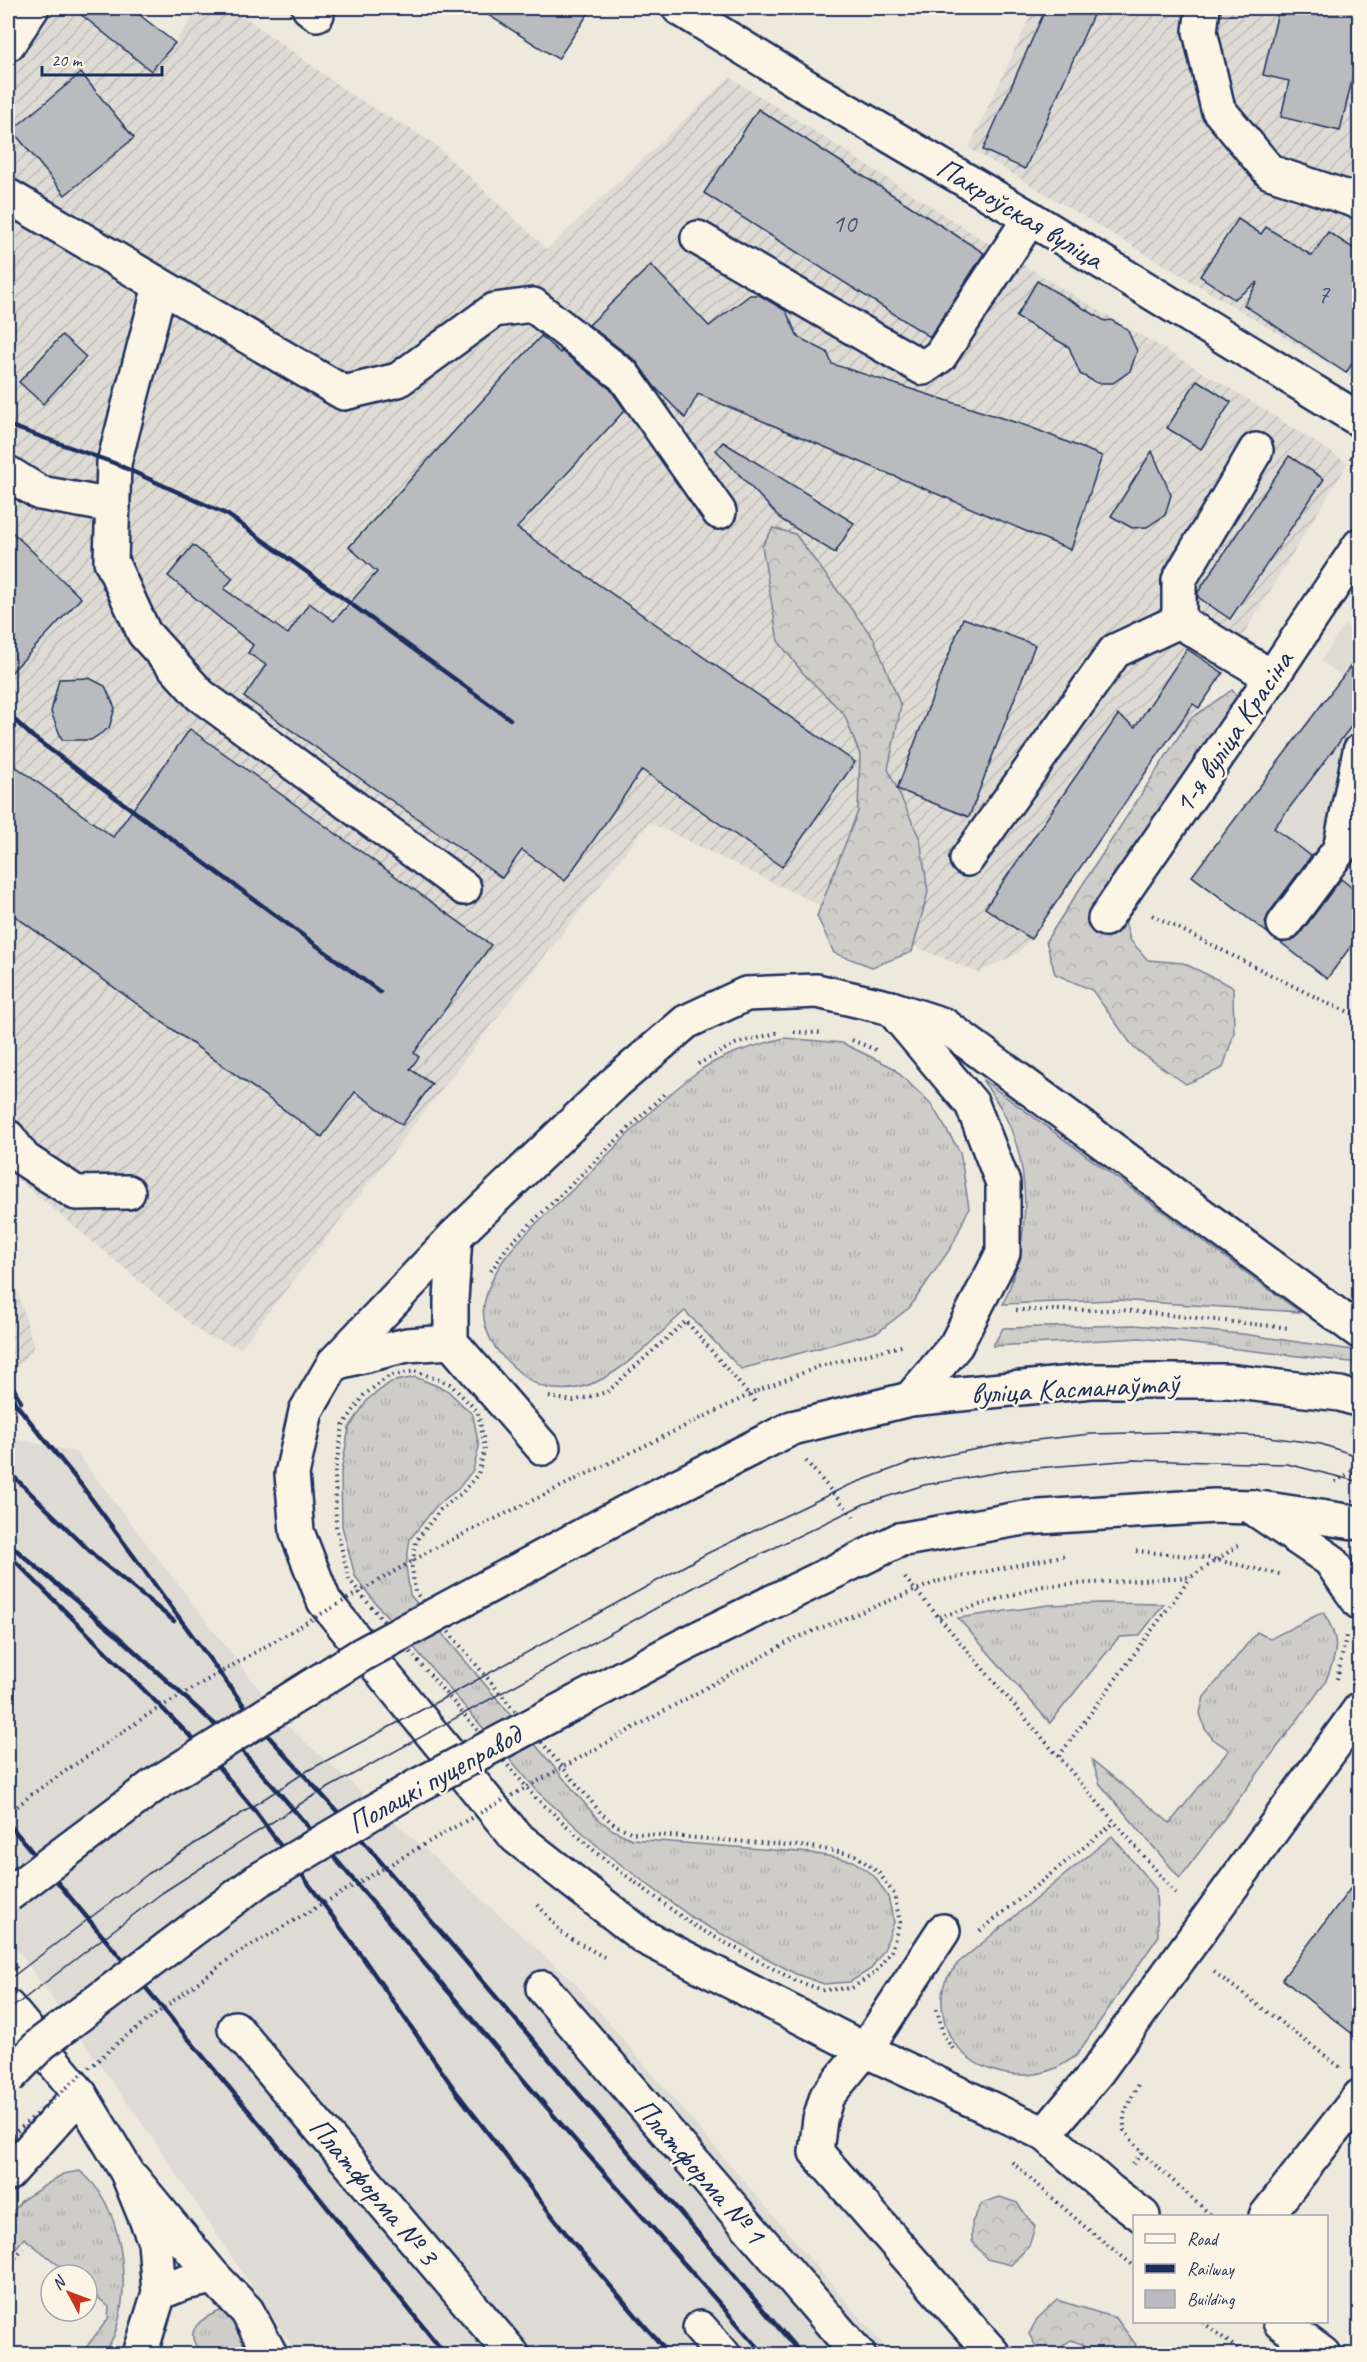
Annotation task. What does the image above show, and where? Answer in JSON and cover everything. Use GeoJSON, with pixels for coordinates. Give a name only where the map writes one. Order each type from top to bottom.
{"type":"FeatureCollection","features":[{"type":"Feature","properties":{"kind":"main road"},"geometry":{"type":"LineString","coordinates":[[8,44],[32,8]]}},
{"type":"Feature","properties":{"kind":"main road","name":"Пакроўская вуліца"},"geometry":{"type":"LineString","coordinates":[[679,8],[1359,418]]}},
{"type":"Feature","properties":{"kind":"main road"},"geometry":{"type":"LineString","coordinates":[[1203,8],[1200,31],[1218,109],[1270,172],[1359,201]]}},
{"type":"Feature","properties":{"kind":"main road"},"geometry":{"type":"LineString","coordinates":[[8,196],[344,393],[398,381],[494,310],[533,305],[624,376],[719,512]]}},
{"type":"Feature","properties":{"kind":"main road"},"geometry":{"type":"LineString","coordinates":[[698,238],[923,368],[940,356],[1030,218]]}},
{"type":"Feature","properties":{"kind":"main road"},"geometry":{"type":"LineString","coordinates":[[160,286],[114,463],[111,561],[144,633],[200,695],[464,888]]}},
{"type":"Feature","properties":{"kind":"main road"},"geometry":{"type":"LineString","coordinates":[[1179,621],[1179,580],[1256,450]]}},
{"type":"Feature","properties":{"kind":"main road"},"geometry":{"type":"LineString","coordinates":[[8,472],[40,493],[113,506]]}},
{"type":"Feature","properties":{"kind":"main road","name":"1-я вуліца Красіна"},"geometry":{"type":"LineString","coordinates":[[1112,909],[1272,677],[1349,586],[1359,545]]}},
{"type":"Feature","properties":{"kind":"main road"},"geometry":{"type":"LineString","coordinates":[[1179,621],[1272,677]]}},
{"type":"Feature","properties":{"kind":"main road"},"geometry":{"type":"LineString","coordinates":[[967,859],[1115,651],[1179,621]]}},
{"type":"Feature","properties":{"kind":"main road"},"geometry":{"type":"LineString","coordinates":[[1284,924],[1340,849],[1359,751]]}},
{"type":"Feature","properties":{"kind":"main road"},"geometry":{"type":"LineString","coordinates":[[1140,2215],[1045,2134],[865,2049],[644,1937],[516,1837],[324,1601],[297,1532],[292,1474],[306,1411],[334,1364],[454,1236],[616,1082],[686,1023],[746,994],[816,991],[891,1008],[944,1025],[1354,1328]]}},
{"type":"Feature","properties":{"kind":"main road"},"geometry":{"type":"LineString","coordinates":[[891,1008],[972,1104],[1004,1183],[1004,1254],[956,1346],[910,1399]]}},
{"type":"Feature","properties":{"kind":"main road"},"geometry":{"type":"LineString","coordinates":[[8,1137],[24,1159],[76,1193],[128,1192]]}},
{"type":"Feature","properties":{"kind":"main road"},"geometry":{"type":"LineString","coordinates":[[454,1236],[451,1342],[543,1448]]}},
{"type":"Feature","properties":{"kind":"main road"},"geometry":{"type":"LineString","coordinates":[[334,1364],[407,1345],[451,1342]]}},
{"type":"Feature","properties":{"kind":"main road","name":"вуліца Касманаўтаў"},"geometry":{"type":"LineString","coordinates":[[797,1442],[910,1399],[1092,1381],[1228,1381],[1340,1394],[1359,1400]]}},
{"type":"Feature","properties":{"kind":"main road"},"geometry":{"type":"LineString","coordinates":[[8,1895],[153,1786],[361,1655],[626,1512],[797,1442]]}},
{"type":"Feature","properties":{"kind":"main road"},"geometry":{"type":"LineString","coordinates":[[900,1556],[1024,1518],[1214,1506],[1252,1507],[1359,1523]]}},
{"type":"Feature","properties":{"kind":"main road"},"geometry":{"type":"LineString","coordinates":[[1252,1507],[1330,1560],[1349,1605]]}},
{"type":"Feature","properties":{"kind":"main road","name":"Полацкі пуцеправод"},"geometry":{"type":"LineString","coordinates":[[8,2078],[42,2043],[257,1881],[417,1786],[684,1645],[900,1556]]}},
{"type":"Feature","properties":{"kind":"main road"},"geometry":{"type":"LineString","coordinates":[[1045,2134],[1097,2072],[1353,1701]]}},
{"type":"Feature","properties":{"kind":"main road"},"geometry":{"type":"LineString","coordinates":[[959,1934],[827,2096],[820,2119],[816,2152],[993,2355]]}},
{"type":"Feature","properties":{"kind":"main road","name":"Платформа № 1"},"geometry":{"type":"LineString","coordinates":[[543,1988],[858,2355]]}},
{"type":"Feature","properties":{"kind":"main road"},"geometry":{"type":"LineString","coordinates":[[8,2007],[80,2094],[127,2172],[214,2277],[247,2311],[270,2355]]}},
{"type":"Feature","properties":{"kind":"main road","name":"Платформа № 3"},"geometry":{"type":"LineString","coordinates":[[235,2028],[512,2355]]}},
{"type":"Feature","properties":{"kind":"main road"},"geometry":{"type":"LineString","coordinates":[[8,2174],[40,2123],[80,2094]]}},
{"type":"Feature","properties":{"kind":"main road"},"geometry":{"type":"LineString","coordinates":[[1268,2215],[1359,2096]]}},
{"type":"Feature","properties":{"kind":"main road"},"geometry":{"type":"LineString","coordinates":[[127,2172],[155,2241],[159,2293],[148,2350]]}},
{"type":"Feature","properties":{"kind":"main road"},"geometry":{"type":"LineString","coordinates":[[159,2293],[184,2283],[214,2277]]}},
{"type":"Feature","properties":{"kind":"main road"},"geometry":{"type":"LineString","coordinates":[[1281,2323],[1323,2355]]}},
{"type":"Feature","properties":{"kind":"main road"},"geometry":{"type":"LineString","coordinates":[[700,2328],[723,2355]]}},
{"type":"Feature","properties":{"kind":"path"},"geometry":{"type":"LineString","coordinates":[[1112,909],[1359,1016]]}},
{"type":"Feature","properties":{"kind":"path"},"geometry":{"type":"LineString","coordinates":[[691,1067],[735,1044],[781,1032]]}},
{"type":"Feature","properties":{"kind":"path"},"geometry":{"type":"LineString","coordinates":[[793,1032],[827,1033]]}},
{"type":"Feature","properties":{"kind":"path"},"geometry":{"type":"LineString","coordinates":[[849,1038],[881,1053]]}},
{"type":"Feature","properties":{"kind":"path"},"geometry":{"type":"LineString","coordinates":[[486,1279],[508,1246],[666,1092]]}},
{"type":"Feature","properties":{"kind":"path"},"geometry":{"type":"LineString","coordinates":[[974,1311],[1122,1310],[1329,1332],[1354,1328]]}},
{"type":"Feature","properties":{"kind":"path"},"geometry":{"type":"LineString","coordinates":[[542,1396],[573,1401],[607,1392],[686,1321],[762,1410]]}},
{"type":"Feature","properties":{"kind":"path"},"geometry":{"type":"LineString","coordinates":[[8,1814],[32,1794],[148,1714],[433,1550],[757,1391],[820,1366],[910,1343]]}},
{"type":"Feature","properties":{"kind":"path"},"geometry":{"type":"LineString","coordinates":[[797,1442],[862,1527]]}},
{"type":"Feature","properties":{"kind":"path"},"geometry":{"type":"LineString","coordinates":[[1330,1485],[1359,1466]]}},
{"type":"Feature","properties":{"kind":"path"},"geometry":{"type":"LineString","coordinates":[[1059,1756],[1191,1577],[1241,1544]]}},
{"type":"Feature","properties":{"kind":"path"},"geometry":{"type":"LineString","coordinates":[[1136,1551],[1208,1558],[1294,1577]]}},
{"type":"Feature","properties":{"kind":"path"},"geometry":{"type":"LineString","coordinates":[[8,2139],[120,2041],[233,1956],[444,1833],[796,1638],[939,1581],[1077,1553]]}},
{"type":"Feature","properties":{"kind":"path"},"geometry":{"type":"LineString","coordinates":[[900,1556],[939,1617],[1182,1901]]}},
{"type":"Feature","properties":{"kind":"path"},"geometry":{"type":"LineString","coordinates":[[939,1617],[1042,1586],[1191,1577]]}},
{"type":"Feature","properties":{"kind":"path"},"geometry":{"type":"LineString","coordinates":[[1349,1605],[1347,1635],[1340,1673],[1353,1701]]}},
{"type":"Feature","properties":{"kind":"path"},"geometry":{"type":"LineString","coordinates":[[959,1934],[1115,1822]]}},
{"type":"Feature","properties":{"kind":"path"},"geometry":{"type":"LineString","coordinates":[[1207,1981],[1221,1962]]}},
{"type":"Feature","properties":{"kind":"path"},"geometry":{"type":"LineString","coordinates":[[1214,1972],[1341,2068]]}},
{"type":"Feature","properties":{"kind":"path"},"geometry":{"type":"LineString","coordinates":[[937,2005],[943,2035],[959,2056]]}},
{"type":"Feature","properties":{"kind":"path"},"geometry":{"type":"LineString","coordinates":[[1143,2074],[1124,2114],[1124,2130],[1142,2153],[1210,2215]]}},
{"type":"Feature","properties":{"kind":"path"},"geometry":{"type":"LineString","coordinates":[[1084,2226],[1142,2153]]}},
{"type":"Feature","properties":{"kind":"path"},"geometry":{"type":"LineString","coordinates":[[8,2267],[23,2248]]}},
{"type":"Feature","properties":{"kind":"path"},"geometry":{"type":"LineString","coordinates":[[1204,2323],[1244,2355]]}},
{"type":"Feature","properties":{"kind":"shaded area"},"geometry":{"type":"Polygon","coordinates":[[[8,8],[131,8],[174,43],[200,8],[232,8],[352,95],[432,142],[547,249],[730,77],[1005,254],[1254,403],[1348,463],[1249,625],[1223,673],[1199,708],[1164,746],[1031,939],[1016,954],[979,973],[837,914],[649,822],[241,1348],[204,1335],[8,1171],[8,8]]]}},
{"type":"Feature","properties":{"kind":"shaded area"},"geometry":{"type":"Polygon","coordinates":[[[1034,8],[1359,8],[1359,382],[969,148],[1034,8]]]}},
{"type":"Feature","properties":{"kind":"shaded area"},"geometry":{"type":"Polygon","coordinates":[[[1344,625],[1359,635],[1359,935],[1327,979],[1192,876],[1343,677],[1321,661],[1344,625]]]}},
{"type":"Feature","properties":{"kind":"shaded area"},"geometry":{"type":"Polygon","coordinates":[[[8,1260],[34,1347],[8,1379],[8,1260]]]}},
{"type":"Feature","properties":{"kind":"shaded area"},"geometry":{"type":"Polygon","coordinates":[[[8,1433],[16,1439],[76,1452],[288,1727],[575,1983],[891,2354],[297,2354],[151,2136],[8,1937],[8,1433]]]}},
{"type":"Feature","properties":{"kind":"green space"},"geometry":{"type":"Polygon","coordinates":[[[773,528],[795,534],[874,639],[901,706],[888,769],[920,839],[928,892],[912,952],[872,967],[834,953],[817,916],[858,811],[860,755],[844,714],[802,672],[778,641],[762,546],[773,528]]]}},
{"type":"Feature","properties":{"kind":"green space"},"geometry":{"type":"Polygon","coordinates":[[[1232,690],[1247,709],[1117,891],[1130,940],[1148,960],[1183,963],[1233,987],[1234,1033],[1223,1068],[1186,1084],[1134,1048],[1092,990],[1055,974],[1046,941],[1190,719],[1232,690]]]}},
{"type":"Feature","properties":{"kind":"green space"},"geometry":{"type":"Polygon","coordinates":[[[784,1038],[842,1043],[892,1067],[931,1104],[960,1152],[969,1208],[952,1246],[910,1307],[878,1332],[741,1369],[685,1311],[622,1367],[585,1386],[565,1390],[544,1387],[523,1375],[504,1358],[495,1346],[485,1324],[485,1300],[496,1273],[507,1255],[652,1111],[696,1073],[727,1056],[784,1038]]]}},
{"type":"Feature","properties":{"kind":"green space"},"geometry":{"type":"Polygon","coordinates":[[[983,1081],[1300,1312],[1116,1300],[1003,1304],[1018,1260],[1024,1213],[1024,1189],[1016,1142],[1005,1115],[983,1081]]]}},
{"type":"Feature","properties":{"kind":"green space"},"geometry":{"type":"Polygon","coordinates":[[[1134,1325],[1243,1334],[1359,1351],[1359,1363],[1140,1338],[993,1346],[1003,1328],[1134,1325]]]}},
{"type":"Feature","properties":{"kind":"green space"},"geometry":{"type":"Polygon","coordinates":[[[415,1377],[447,1390],[473,1415],[479,1447],[473,1470],[458,1489],[437,1505],[410,1539],[406,1566],[410,1595],[596,1817],[613,1830],[632,1839],[811,1853],[853,1861],[875,1877],[888,1897],[894,1922],[885,1948],[871,1969],[850,1982],[824,1984],[796,1974],[694,1919],[603,1851],[540,1794],[373,1600],[355,1576],[342,1526],[341,1472],[349,1428],[368,1399],[391,1382],[415,1377]]]}},
{"type":"Feature","properties":{"kind":"green space"},"geometry":{"type":"Polygon","coordinates":[[[1164,1604],[1139,1636],[1119,1637],[1050,1723],[958,1618],[1048,1605],[1164,1604]]]}},
{"type":"Feature","properties":{"kind":"green space"},"geometry":{"type":"Polygon","coordinates":[[[1323,1612],[1333,1631],[1336,1647],[1325,1683],[1180,1878],[1100,1784],[1092,1760],[1170,1823],[1229,1750],[1213,1739],[1205,1729],[1200,1713],[1204,1697],[1257,1632],[1270,1639],[1323,1612]]]}},
{"type":"Feature","properties":{"kind":"green space"},"geometry":{"type":"Polygon","coordinates":[[[1112,1836],[1156,1889],[1158,1937],[1076,2056],[1056,2068],[1023,2075],[990,2070],[975,2062],[962,2052],[952,2039],[945,2023],[942,1998],[946,1980],[958,1963],[1112,1836]]]}},
{"type":"Feature","properties":{"kind":"green space"},"geometry":{"type":"Polygon","coordinates":[[[80,2171],[94,2185],[106,2203],[120,2245],[123,2267],[121,2311],[115,2333],[103,2354],[81,2354],[108,2319],[109,2307],[99,2298],[99,2263],[56,2263],[24,2238],[8,2258],[8,2218],[22,2200],[63,2174],[80,2171]]]}},
{"type":"Feature","properties":{"kind":"green space"},"geometry":{"type":"Polygon","coordinates":[[[1000,2197],[1017,2203],[1035,2227],[1029,2246],[1011,2265],[987,2259],[972,2241],[972,2222],[982,2203],[1000,2197]]]}},
{"type":"Feature","properties":{"kind":"green space"},"geometry":{"type":"Polygon","coordinates":[[[1057,2300],[1116,2318],[1136,2345],[1129,2354],[1086,2354],[1082,2344],[1071,2340],[1054,2352],[1040,2354],[1029,2334],[1037,2319],[1057,2300]]]}},
{"type":"Feature","properties":{"kind":"green space"},"geometry":{"type":"Polygon","coordinates":[[[223,2310],[236,2316],[260,2354],[202,2353],[193,2338],[193,2332],[201,2321],[223,2310]]]}},
{"type":"Feature","properties":{"kind":"building"},"geometry":{"type":"Polygon","coordinates":[[[73,8],[131,8],[175,43],[151,71],[73,8]]]}},
{"type":"Feature","properties":{"kind":"building"},"geometry":{"type":"Polygon","coordinates":[[[477,8],[592,8],[558,59],[477,8]]]}},
{"type":"Feature","properties":{"kind":"building"},"geometry":{"type":"Polygon","coordinates":[[[1046,8],[1096,8],[1025,169],[983,150],[1046,8]]]}},
{"type":"Feature","properties":{"kind":"building"},"geometry":{"type":"Polygon","coordinates":[[[1279,8],[1359,8],[1359,50],[1340,131],[1281,117],[1289,81],[1263,75],[1279,8]]]}},
{"type":"Feature","properties":{"kind":"building"},"geometry":{"type":"Polygon","coordinates":[[[81,73],[134,138],[65,195],[12,130],[81,73]]]}},
{"type":"Feature","properties":{"kind":"building"},"geometry":{"type":"Polygon","coordinates":[[[758,109],[984,253],[930,337],[704,193],[758,109]]]}},
{"type":"Feature","properties":{"kind":"building"},"geometry":{"type":"Polygon","coordinates":[[[1238,219],[1261,234],[1266,227],[1312,256],[1328,232],[1359,252],[1359,353],[1346,373],[1244,305],[1258,282],[1234,299],[1200,276],[1238,219]]]}},
{"type":"Feature","properties":{"kind":"building"},"geometry":{"type":"Polygon","coordinates":[[[651,265],[709,326],[750,295],[759,295],[786,311],[798,337],[827,352],[832,364],[1030,427],[1102,456],[1071,550],[698,394],[685,418],[654,386],[636,361],[589,325],[651,265]]]}},
{"type":"Feature","properties":{"kind":"building"},"geometry":{"type":"Polygon","coordinates":[[[1037,281],[1105,321],[1111,320],[1127,329],[1137,351],[1130,371],[1113,383],[1097,383],[1080,374],[1069,347],[1016,317],[1037,281]]]}},
{"type":"Feature","properties":{"kind":"building"},"geometry":{"type":"Polygon","coordinates":[[[62,335],[86,357],[43,404],[19,382],[62,335]]]}},
{"type":"Feature","properties":{"kind":"building"},"geometry":{"type":"Polygon","coordinates":[[[541,336],[560,353],[561,351],[610,389],[625,410],[517,528],[855,762],[782,867],[642,770],[565,881],[522,850],[502,878],[244,697],[266,665],[248,653],[253,645],[168,576],[193,545],[233,578],[224,589],[288,634],[309,603],[334,621],[377,572],[349,547],[541,336]]]}},
{"type":"Feature","properties":{"kind":"building"},"geometry":{"type":"Polygon","coordinates":[[[1197,380],[1231,402],[1201,449],[1167,428],[1197,380]]]}},
{"type":"Feature","properties":{"kind":"building"},"geometry":{"type":"Polygon","coordinates":[[[723,442],[854,523],[835,553],[782,520],[716,450],[723,442]]]}},
{"type":"Feature","properties":{"kind":"building"},"geometry":{"type":"Polygon","coordinates":[[[1152,451],[1171,495],[1165,515],[1147,527],[1132,528],[1111,516],[1152,451]]]}},
{"type":"Feature","properties":{"kind":"building"},"geometry":{"type":"Polygon","coordinates":[[[1289,456],[1324,479],[1230,619],[1198,597],[1198,592],[1289,456]]]}},
{"type":"Feature","properties":{"kind":"building"},"geometry":{"type":"Polygon","coordinates":[[[8,528],[81,598],[8,676],[8,528]]]}},
{"type":"Feature","properties":{"kind":"building"},"geometry":{"type":"Polygon","coordinates":[[[963,618],[1035,645],[969,817],[897,789],[963,618]]]}},
{"type":"Feature","properties":{"kind":"building"},"geometry":{"type":"Polygon","coordinates":[[[1187,649],[1223,673],[1199,708],[1193,704],[1031,939],[985,908],[1118,715],[1135,727],[1187,649]]]}},
{"type":"Feature","properties":{"kind":"building"},"geometry":{"type":"Polygon","coordinates":[[[1359,655],[1359,716],[1274,828],[1311,856],[1269,913],[1265,922],[1269,934],[1192,876],[1359,655]]]}},
{"type":"Feature","properties":{"kind":"building"},"geometry":{"type":"Polygon","coordinates":[[[89,678],[105,686],[115,708],[109,728],[91,740],[62,740],[51,712],[59,679],[89,678]]]}},
{"type":"Feature","properties":{"kind":"building"},"geometry":{"type":"Polygon","coordinates":[[[190,729],[491,945],[414,1053],[419,1057],[410,1069],[432,1084],[402,1125],[355,1092],[322,1137],[8,911],[8,761],[113,837],[190,729]]]}},
{"type":"Feature","properties":{"kind":"building"},"geometry":{"type":"Polygon","coordinates":[[[1341,879],[1359,893],[1359,935],[1327,979],[1279,941],[1291,941],[1299,935],[1341,879]]]}},
{"type":"Feature","properties":{"kind":"building"},"geometry":{"type":"Polygon","coordinates":[[[1359,1877],[1359,2039],[1282,1979],[1359,1877]]]}},
{"type":"Feature","properties":{"kind":"tram line"},"geometry":{"type":"LineString","coordinates":[[8,1980],[148,1874],[307,1771],[708,1553],[847,1486],[911,1462],[1008,1443],[1091,1434],[1174,1432],[1262,1436],[1321,1444],[1360,1457]]}},
{"type":"Feature","properties":{"kind":"tram line"},"geometry":{"type":"LineString","coordinates":[[8,2011],[162,1893],[308,1799],[702,1583],[864,1504],[924,1485],[1012,1470],[1133,1460],[1287,1464],[1360,1482]]}},
{"type":"Feature","properties":{"kind":"railway"},"geometry":{"type":"LineString","coordinates":[[8,425],[114,463],[228,515],[510,719]]}},
{"type":"Feature","properties":{"kind":"railway"},"geometry":{"type":"LineString","coordinates":[[8,714],[33,737],[380,992]]}},
{"type":"Feature","properties":{"kind":"railway"},"geometry":{"type":"LineString","coordinates":[[8,1378],[21,1402]]}},
{"type":"Feature","properties":{"kind":"railway"},"geometry":{"type":"LineString","coordinates":[[8,1394],[82,1486],[259,1726],[345,1820],[801,2354]]}},
{"type":"Feature","properties":{"kind":"railway"},"geometry":{"type":"LineString","coordinates":[[8,1471],[98,1559],[174,1621]]}},
{"type":"Feature","properties":{"kind":"railway"},"geometry":{"type":"LineString","coordinates":[[8,1543],[121,1639],[232,1740],[567,2131],[764,2354]]}},
{"type":"Feature","properties":{"kind":"railway"},"geometry":{"type":"LineString","coordinates":[[8,1554],[206,1752],[252,1807],[361,1955],[457,2093],[571,2240],[669,2354]]}},
{"type":"Feature","properties":{"kind":"railway"},"geometry":{"type":"LineString","coordinates":[[8,1823],[273,2140],[445,2354]]}}]}
